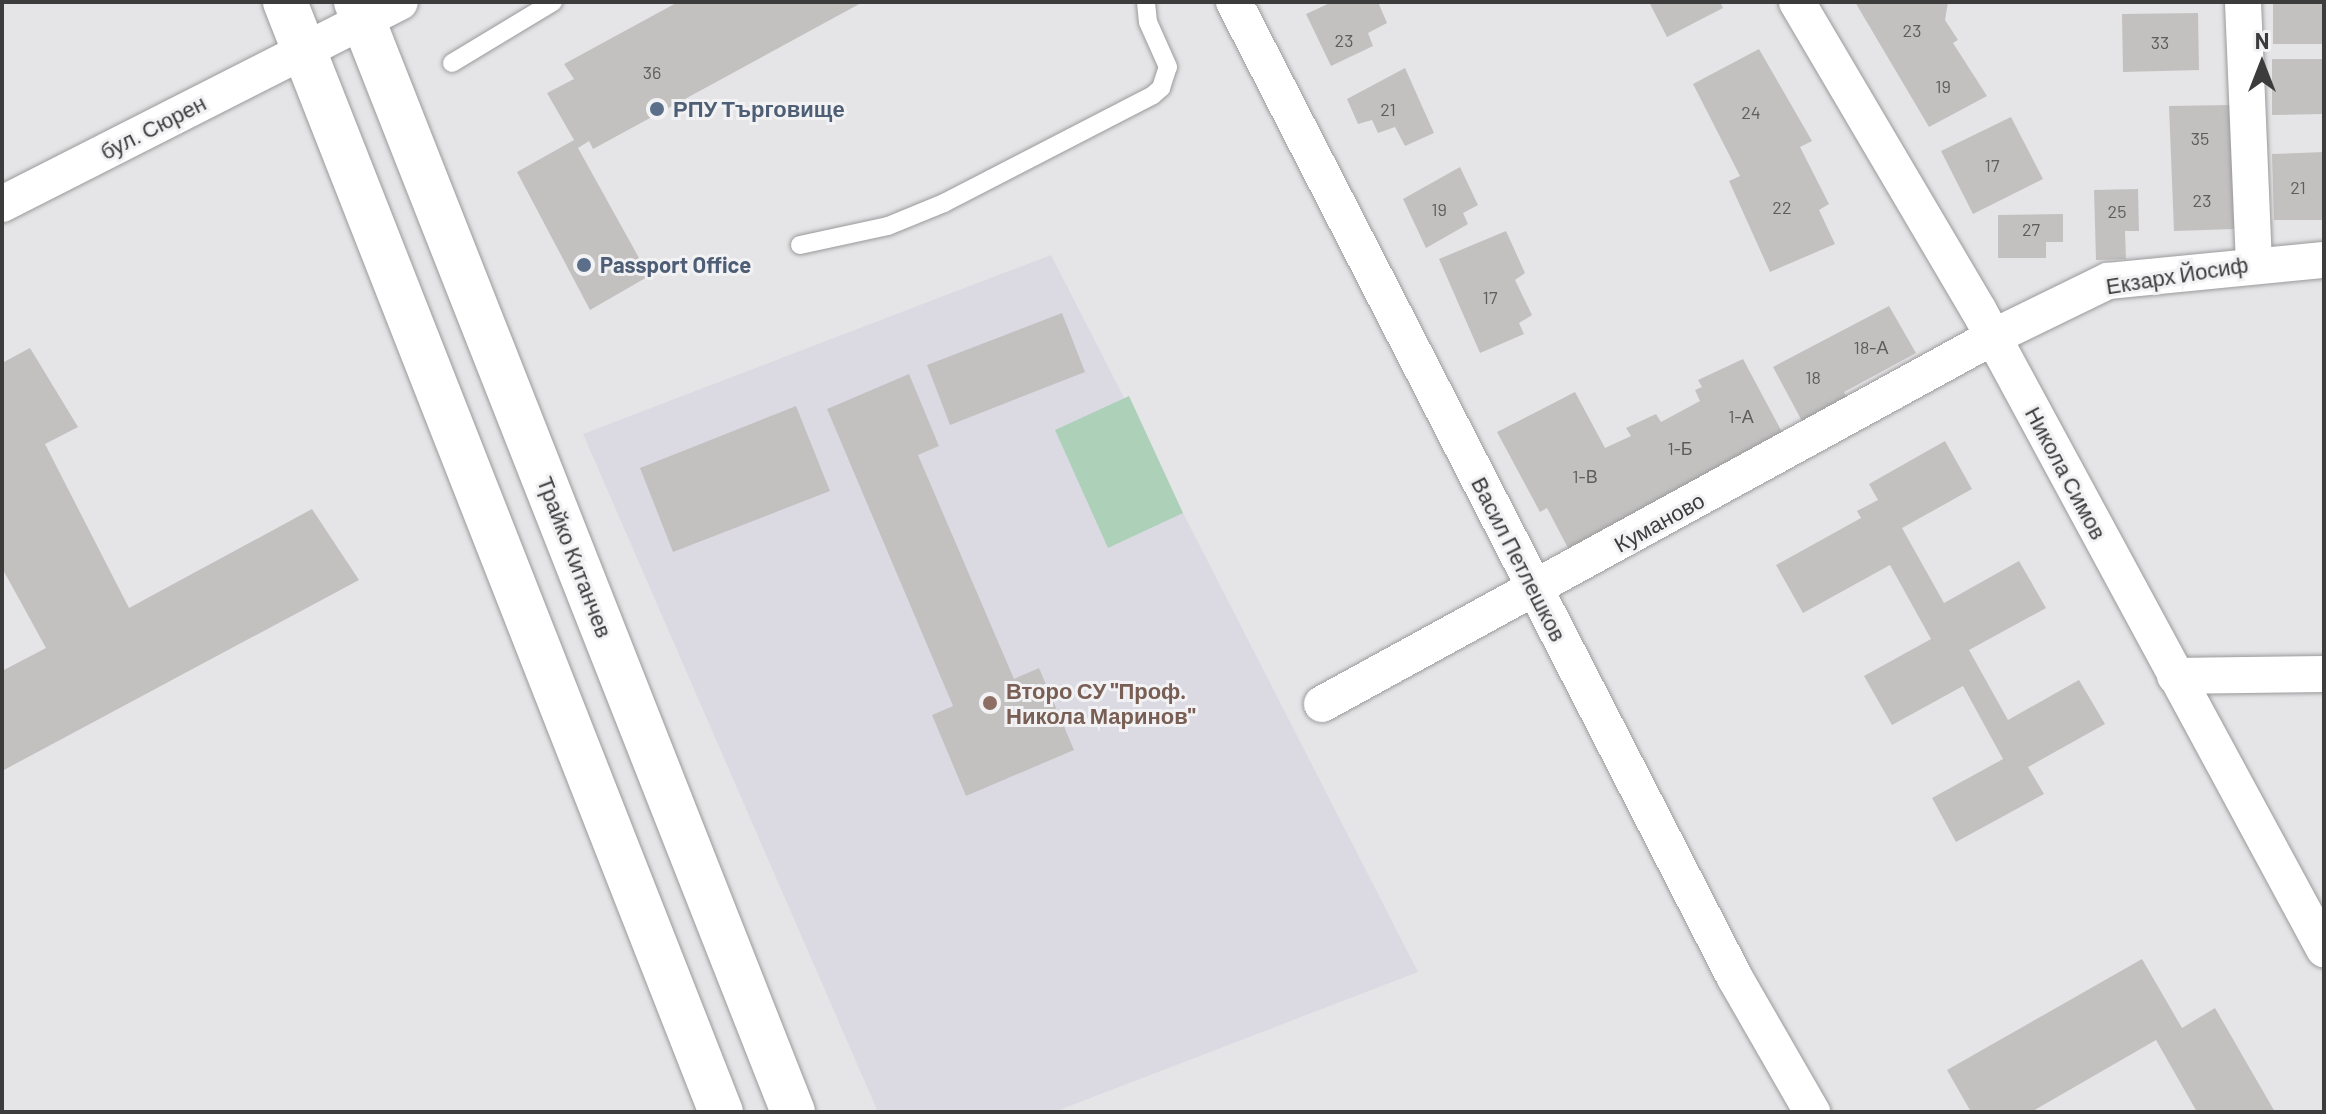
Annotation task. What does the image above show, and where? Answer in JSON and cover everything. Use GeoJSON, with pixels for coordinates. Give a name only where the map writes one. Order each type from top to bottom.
{"type":"FeatureCollection","features":[{"type":"Feature","properties":{"kind":"street"},"geometry":{"type":"LineString","coordinates":[[285,2],[721,1112]]}},
{"type":"Feature","properties":{"kind":"street","name":"Васил Петлешков"},"geometry":{"type":"LineString","coordinates":[[1234,2],[1735,978],[1812,1112]]}},
{"type":"Feature","properties":{"kind":"street","name":"Никола Симов"},"geometry":{"type":"LineString","coordinates":[[1797,2],[1993,337],[2324,949]]}},
{"type":"Feature","properties":{"kind":"street"},"geometry":{"type":"LineString","coordinates":[[2243,2],[2254,263]]}},
{"type":"Feature","properties":{"kind":"street","name":"бул. Сюрен"},"geometry":{"type":"LineString","coordinates":[[2,204],[304,50],[374,8]]}},
{"type":"Feature","properties":{"kind":"street","name":"Трайко Китанчев"},"geometry":{"type":"LineString","coordinates":[[374,8],[793,1112]]}},
{"type":"Feature","properties":{"kind":"street","name":"Екзарх Йосиф"},"geometry":{"type":"LineString","coordinates":[[1993,337],[2108,281],[2254,263],[2324,260]]}},
{"type":"Feature","properties":{"kind":"street","name":"Куманово"},"geometry":{"type":"LineString","coordinates":[[1322,704],[1535,591],[1993,337]]}},
{"type":"Feature","properties":{"kind":"street"},"geometry":{"type":"LineString","coordinates":[[2175,676],[2324,674]]}},
{"type":"Feature","properties":{"kind":"lane"},"geometry":{"type":"LineString","coordinates":[[452,63],[553,2]]}},
{"type":"Feature","properties":{"kind":"lane"},"geometry":{"type":"LineString","coordinates":[[800,245],[888,226],[944,203],[1153,95],[1161,88],[1168,67],[1148,22],[1146,2]]}},
{"type":"Feature","properties":{"kind":"shaded area","name":"Второ СУ \"Проф. Никола Маринов\""},"geometry":{"type":"Polygon","coordinates":[[[1051,255],[1418,972],[1054,1112],[878,1112],[583,434],[1051,255]]]}},
{"type":"Feature","properties":{"kind":"green space"},"geometry":{"type":"Polygon","coordinates":[[[1129,396],[1183,513],[1108,548],[1055,430],[1129,396]]]}},
{"type":"Feature","properties":{"kind":"building"},"geometry":{"type":"Polygon","coordinates":[[[678,2],[863,2],[593,149],[589,141],[578,148],[649,276],[590,310],[517,172],[574,140],[547,93],[574,79],[564,64],[678,2]]]}},
{"type":"Feature","properties":{"kind":"building"},"geometry":{"type":"Polygon","coordinates":[[[1332,2],[1378,2],[1387,23],[1368,33],[1373,46],[1331,66],[1306,14],[1332,2]]]}},
{"type":"Feature","properties":{"kind":"building"},"geometry":{"type":"Polygon","coordinates":[[[1649,2],[1720,2],[1723,8],[1667,37],[1649,2]]]}},
{"type":"Feature","properties":{"kind":"building"},"geometry":{"type":"Polygon","coordinates":[[[1855,2],[1948,2],[1945,20],[1958,40],[1953,43],[1987,96],[1929,127],[1855,2]]]}},
{"type":"Feature","properties":{"kind":"building"},"geometry":{"type":"Polygon","coordinates":[[[2273,2],[2324,2],[2324,44],[2273,44],[2273,2]]]}},
{"type":"Feature","properties":{"kind":"building"},"geometry":{"type":"Polygon","coordinates":[[[2198,13],[2199,70],[2123,72],[2122,14],[2198,13]]]}},
{"type":"Feature","properties":{"kind":"building"},"geometry":{"type":"Polygon","coordinates":[[[1759,49],[1812,141],[1800,147],[1829,204],[1819,210],[1835,244],[1770,272],[1729,181],[1740,176],[1693,84],[1759,49]]]}},
{"type":"Feature","properties":{"kind":"building"},"geometry":{"type":"Polygon","coordinates":[[[2272,59],[2324,59],[2323,114],[2272,115],[2272,59]]]}},
{"type":"Feature","properties":{"kind":"building"},"geometry":{"type":"Polygon","coordinates":[[[1405,68],[1434,133],[1405,146],[1395,127],[1378,133],[1372,120],[1358,124],[1347,99],[1405,68]]]}},
{"type":"Feature","properties":{"kind":"building"},"geometry":{"type":"Polygon","coordinates":[[[2230,105],[2234,229],[2174,231],[2169,106],[2230,105]]]}},
{"type":"Feature","properties":{"kind":"building"},"geometry":{"type":"Polygon","coordinates":[[[2011,117],[2043,179],[1973,214],[1941,151],[2011,117]]]}},
{"type":"Feature","properties":{"kind":"building"},"geometry":{"type":"Polygon","coordinates":[[[2324,152],[2324,220],[2274,220],[2272,154],[2324,152]]]}},
{"type":"Feature","properties":{"kind":"building"},"geometry":{"type":"Polygon","coordinates":[[[1460,167],[1478,205],[1463,213],[1468,224],[1426,248],[1403,199],[1460,167]]]}},
{"type":"Feature","properties":{"kind":"building"},"geometry":{"type":"Polygon","coordinates":[[[2138,189],[2139,231],[2125,231],[2126,259],[2096,260],[2094,190],[2138,189]]]}},
{"type":"Feature","properties":{"kind":"building"},"geometry":{"type":"Polygon","coordinates":[[[2063,214],[2063,242],[2046,242],[2046,258],[1998,258],[1998,215],[2063,214]]]}},
{"type":"Feature","properties":{"kind":"building"},"geometry":{"type":"Polygon","coordinates":[[[1506,231],[1525,273],[1515,280],[1532,315],[1519,323],[1524,334],[1480,353],[1439,259],[1506,231]]]}},
{"type":"Feature","properties":{"kind":"building"},"geometry":{"type":"Polygon","coordinates":[[[1889,306],[1916,353],[1844,392],[1849,401],[1803,423],[1773,367],[1889,306]]]}},
{"type":"Feature","properties":{"kind":"building"},"geometry":{"type":"Polygon","coordinates":[[[1062,313],[1085,372],[950,425],[927,365],[1062,313]]]}},
{"type":"Feature","properties":{"kind":"building"},"geometry":{"type":"Polygon","coordinates":[[[30,348],[78,427],[45,444],[129,608],[312,509],[359,580],[2,771],[2,671],[46,648],[2,568],[2,363],[30,348]]]}},
{"type":"Feature","properties":{"kind":"building"},"geometry":{"type":"Polygon","coordinates":[[[1743,359],[1782,432],[1730,460],[1735,469],[1568,548],[1547,508],[1540,512],[1497,432],[1575,392],[1605,448],[1631,436],[1626,428],[1656,414],[1661,422],[1700,401],[1695,390],[1702,387],[1698,380],[1743,359]]]}},
{"type":"Feature","properties":{"kind":"building"},"geometry":{"type":"Polygon","coordinates":[[[909,374],[939,446],[918,455],[1014,679],[1039,668],[1074,750],[966,796],[932,715],[953,706],[827,409],[909,374]]]}},
{"type":"Feature","properties":{"kind":"building"},"geometry":{"type":"Polygon","coordinates":[[[796,406],[830,491],[673,552],[640,468],[796,406]]]}},
{"type":"Feature","properties":{"kind":"building"},"geometry":{"type":"Polygon","coordinates":[[[1945,441],[1972,489],[1902,528],[1944,603],[2019,561],[2046,608],[1969,650],[2008,720],[2079,680],[2105,724],[2028,767],[2044,794],[1956,842],[1932,798],[2003,759],[1963,686],[1892,725],[1864,676],[1931,639],[1890,565],[1803,613],[1776,565],[1861,518],[1857,511],[1878,500],[1869,484],[1945,441]]]}},
{"type":"Feature","properties":{"kind":"building"},"geometry":{"type":"Polygon","coordinates":[[[2142,959],[2182,1028],[2215,1008],[2275,1112],[2197,1112],[2156,1040],[2031,1112],[1971,1112],[1947,1070],[2142,959]]]}},
{"type":"Feature","properties":{"kind":"place","name":"РПУ Търговище"},"geometry":{"type":"Point","coordinates":[657,109]}},
{"type":"Feature","properties":{"kind":"place","name":"Passport Office"},"geometry":{"type":"Point","coordinates":[584,265]}},
{"type":"Feature","properties":{"kind":"place","name":"Второ СУ \"Проф. Никола Маринов\""},"geometry":{"type":"Point","coordinates":[990,703]}}]}
